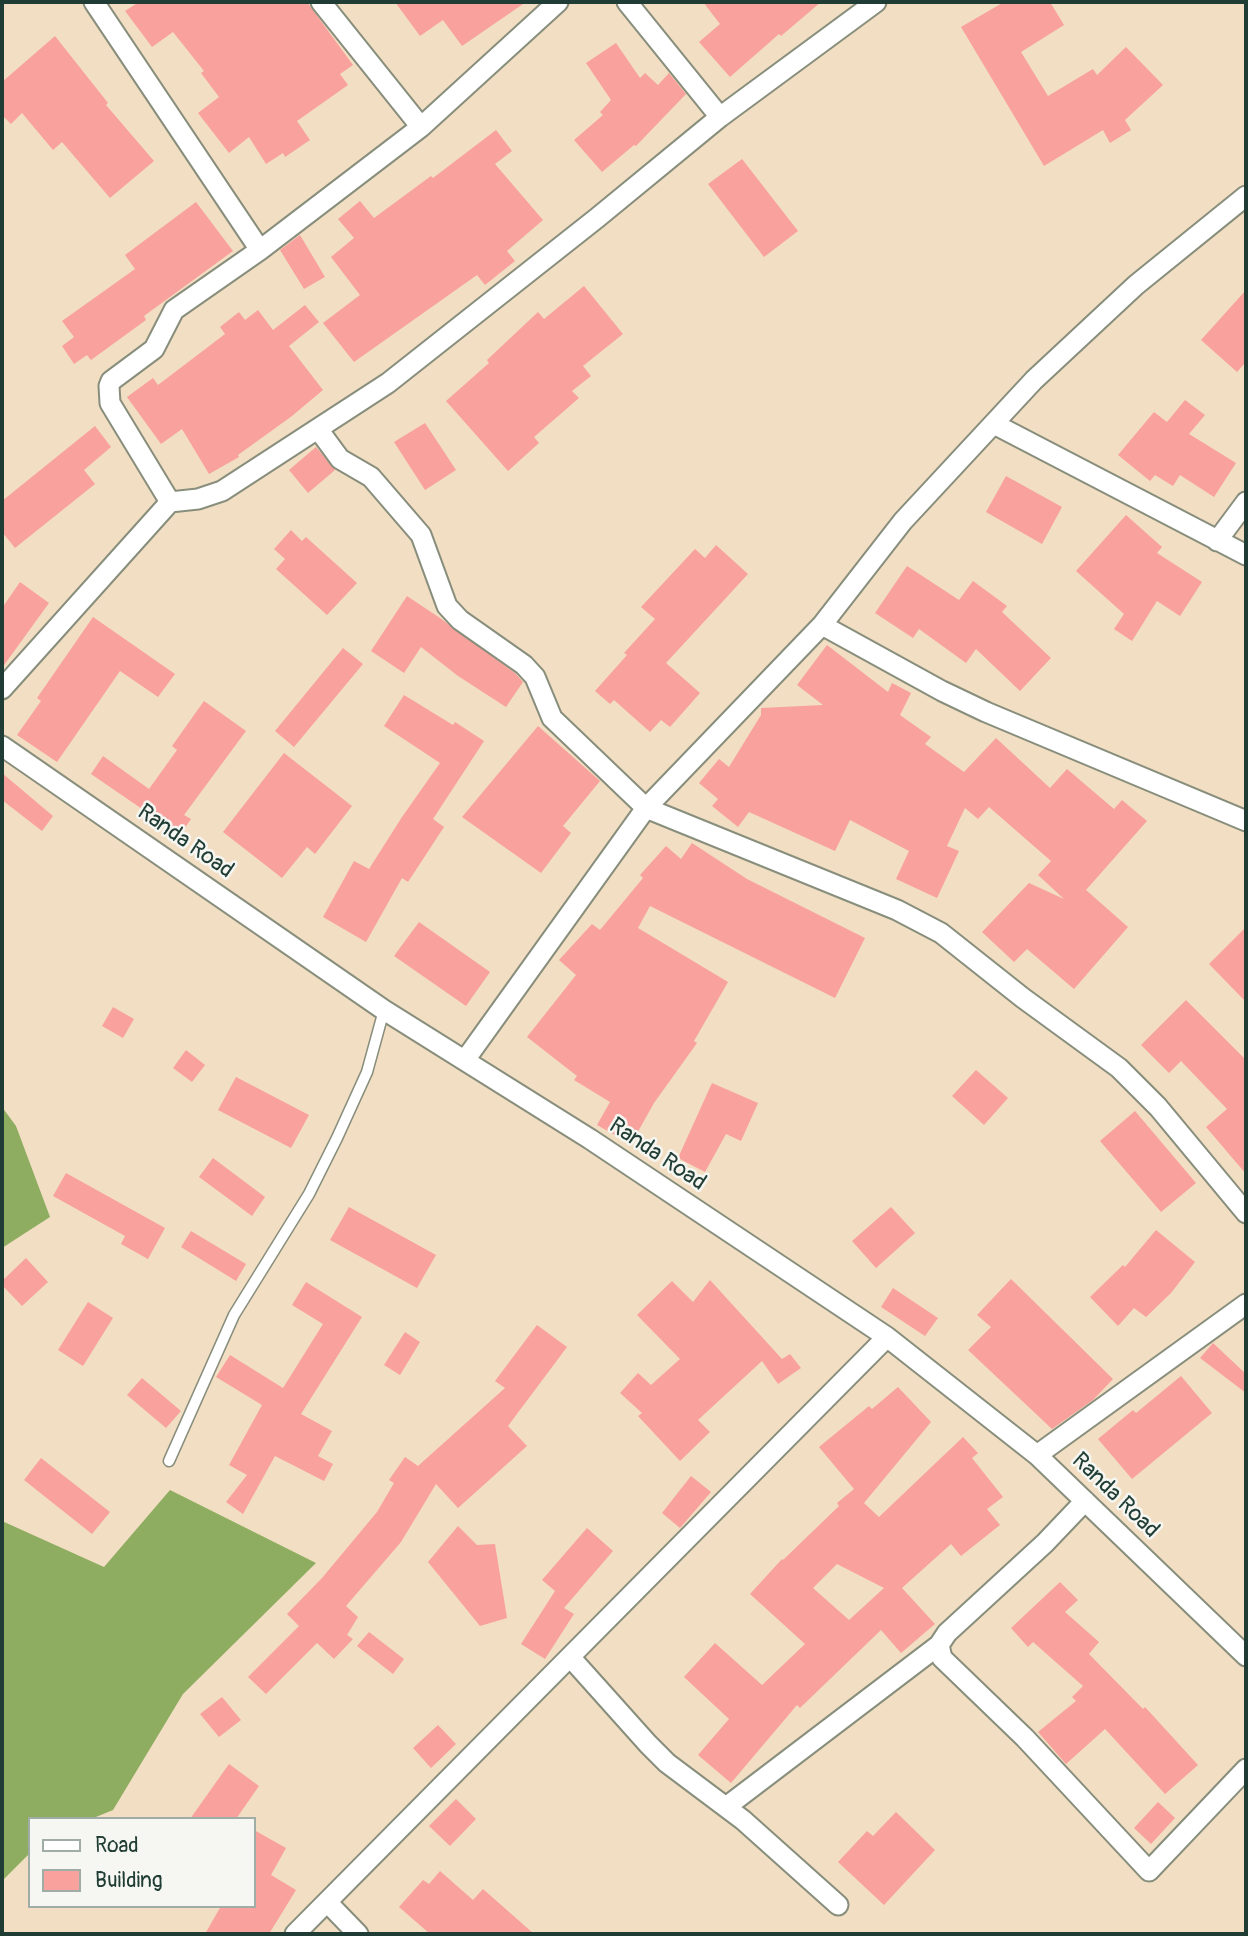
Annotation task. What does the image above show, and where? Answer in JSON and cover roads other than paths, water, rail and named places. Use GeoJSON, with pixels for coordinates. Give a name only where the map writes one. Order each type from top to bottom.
{"type":"FeatureCollection","features":[{"type":"Feature","properties":{"kind":"street"},"geometry":{"type":"LineString","coordinates":[[94,2],[260,250]]}},
{"type":"Feature","properties":{"kind":"street"},"geometry":{"type":"LineString","coordinates":[[321,2],[421,127]]}},
{"type":"Feature","properties":{"kind":"street"},"geometry":{"type":"LineString","coordinates":[[170,502],[110,403],[109,386],[125,369],[154,349],[174,310],[260,250],[421,127],[558,2]]}},
{"type":"Feature","properties":{"kind":"street"},"geometry":{"type":"LineString","coordinates":[[627,2],[720,117]]}},
{"type":"Feature","properties":{"kind":"street"},"geometry":{"type":"LineString","coordinates":[[2,690],[170,502],[198,499],[222,491],[388,383],[720,117],[876,2]]}},
{"type":"Feature","properties":{"kind":"street"},"geometry":{"type":"LineString","coordinates":[[465,1060],[646,808],[822,625],[904,521],[1034,380],[1136,285],[1245,201]]}},
{"type":"Feature","properties":{"kind":"street"},"geometry":{"type":"LineString","coordinates":[[994,424],[1246,555]]}},
{"type":"Feature","properties":{"kind":"street"},"geometry":{"type":"LineString","coordinates":[[318,429],[340,459],[370,477],[421,535],[447,606],[460,621],[524,665],[535,677],[552,718],[646,808],[897,910],[941,933],[1023,998],[1119,1068],[1158,1107],[1246,1213]]}},
{"type":"Feature","properties":{"kind":"street"},"geometry":{"type":"LineString","coordinates":[[1217,541],[1246,502]]}},
{"type":"Feature","properties":{"kind":"street"},"geometry":{"type":"LineString","coordinates":[[822,625],[986,712],[1246,821]]}},
{"type":"Feature","properties":{"kind":"street","name":"Randa Road"},"geometry":{"type":"LineString","coordinates":[[2,746],[384,1010],[590,1139],[887,1337],[1037,1455],[1246,1656]]}},
{"type":"Feature","properties":{"kind":"street"},"geometry":{"type":"LineString","coordinates":[[1037,1455],[1246,1304]]}},
{"type":"Feature","properties":{"kind":"street"},"geometry":{"type":"LineString","coordinates":[[295,1934],[887,1337]]}},
{"type":"Feature","properties":{"kind":"street"},"geometry":{"type":"LineString","coordinates":[[726,1807],[939,1645],[947,1633],[1045,1543],[1085,1501]]}},
{"type":"Feature","properties":{"kind":"street"},"geometry":{"type":"LineString","coordinates":[[939,1645],[942,1658],[1025,1738],[1149,1871],[1246,1769]]}},
{"type":"Feature","properties":{"kind":"street"},"geometry":{"type":"LineString","coordinates":[[571,1658],[667,1763],[726,1807],[838,1905]]}},
{"type":"Feature","properties":{"kind":"street"},"geometry":{"type":"LineString","coordinates":[[327,1902],[358,1934]]}},
{"type":"Feature","properties":{"kind":"lane"},"geometry":{"type":"LineString","coordinates":[[169,1461],[234,1315],[309,1194],[337,1138],[367,1072],[384,1010]]}}]}
